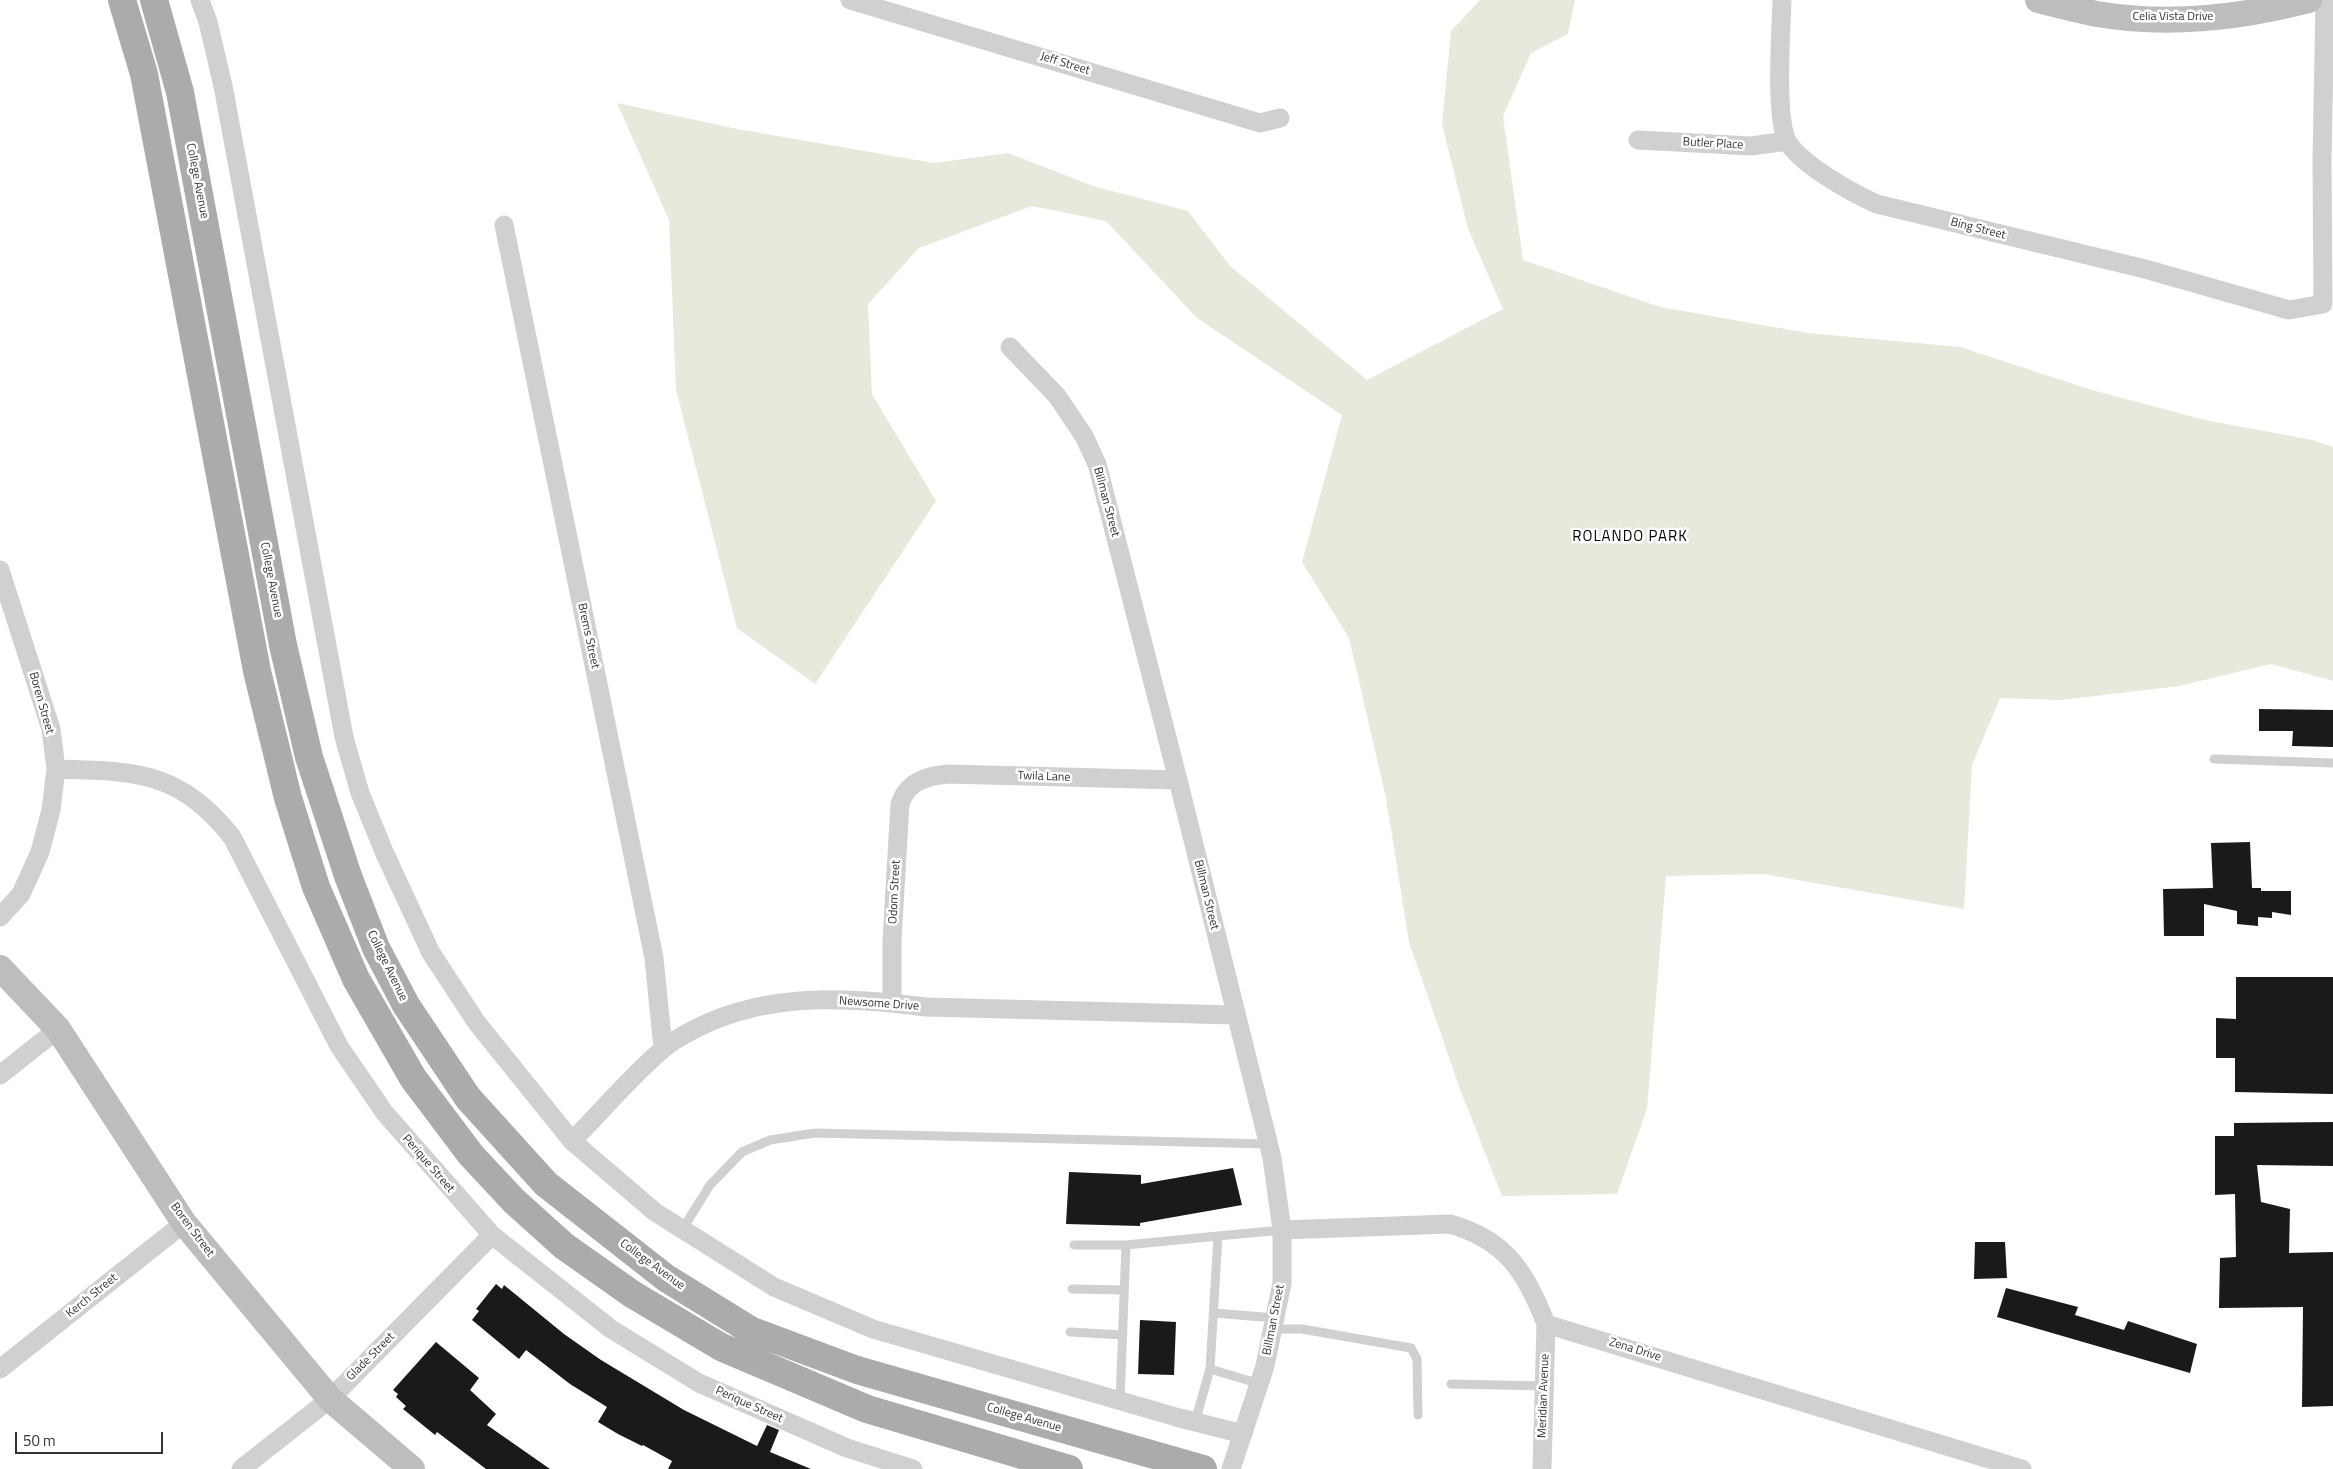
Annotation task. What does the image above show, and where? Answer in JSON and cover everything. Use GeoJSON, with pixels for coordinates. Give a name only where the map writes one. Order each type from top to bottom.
{"type":"FeatureCollection","features":[{"type":"Feature","properties":{"kind":"main road"},"geometry":{"type":"LineString","coordinates":[[122,0],[144,74],[258,671],[288,798],[316,887],[352,970],[413,1078],[471,1155],[514,1201],[564,1246],[632,1294],[721,1347],[867,1409],[1069,1469]]}},
{"type":"Feature","properties":{"kind":"main road","name":"College Avenue"},"geometry":{"type":"LineString","coordinates":[[154,0],[180,92],[283,646],[309,757],[348,876],[376,948],[406,1005],[468,1098],[546,1184],[666,1278],[750,1330],[857,1370],[1203,1469]]}},
{"type":"Feature","properties":{"kind":"street"},"geometry":{"type":"LineString","coordinates":[[200,0],[208,22],[223,86],[344,737],[360,793],[393,872],[431,953],[477,1023],[572,1141],[656,1212],[774,1287],[873,1329],[1120,1401],[1243,1434]]}},
{"type":"Feature","properties":{"kind":"street","name":"Jeff Street"},"geometry":{"type":"LineString","coordinates":[[850,0],[1260,123],[1280,118]]}},
{"type":"Feature","properties":{"kind":"street","name":"Bing Street"},"geometry":{"type":"LineString","coordinates":[[1782,0],[1780,115],[1787,141],[1800,155],[1836,184],[1877,204],[2145,269],[2289,310],[2323,304],[2322,162],[2326,0]]}},
{"type":"Feature","properties":{"kind":"street","name":"Celia Vista Drive"},"geometry":{"type":"LineString","coordinates":[[2038,0],[2098,7],[2152,20],[2209,19],[2275,9],[2309,0]]}},
{"type":"Feature","properties":{"kind":"street","name":"Butler Place"},"geometry":{"type":"LineString","coordinates":[[1638,140],[1751,146],[1787,141]]}},
{"type":"Feature","properties":{"kind":"street","name":"Brems Street"},"geometry":{"type":"LineString","coordinates":[[504,225],[654,958],[663,1048]]}},
{"type":"Feature","properties":{"kind":"street","name":"Billman Street"},"geometry":{"type":"LineString","coordinates":[[1010,347],[1056,396],[1084,436],[1097,464],[1268,1144],[1282,1230],[1282,1282],[1260,1384],[1231,1469]]}},
{"type":"Feature","properties":{"kind":"street","name":"Boren Street"},"geometry":{"type":"LineString","coordinates":[[0,570],[51,728],[56,769],[51,810],[40,852],[21,894],[0,917]]}},
{"type":"Feature","properties":{"kind":"street","name":"Perique Street"},"geometry":{"type":"LineString","coordinates":[[56,769],[123,770],[142,774],[180,790],[209,810],[232,837],[339,1046],[384,1112],[492,1235],[611,1329],[699,1382],[847,1448],[913,1469]]}},
{"type":"Feature","properties":{"kind":"street","name":"Twila Lane"},"geometry":{"type":"LineString","coordinates":[[912,784],[931,775],[948,774],[1178,780]]}},
{"type":"Feature","properties":{"kind":"street","name":"Odom Street"},"geometry":{"type":"LineString","coordinates":[[892,1003],[892,940],[900,804],[903,795],[912,784]]}},
{"type":"Feature","properties":{"kind":"street","name":"Boren Street"},"geometry":{"type":"LineString","coordinates":[[0,968],[58,1029],[184,1223],[330,1399],[412,1469]]}},
{"type":"Feature","properties":{"kind":"street","name":"Newsome Drive"},"geometry":{"type":"LineString","coordinates":[[572,1141],[663,1048],[712,1021],[738,1011],[765,1004],[815,1000],[892,1003],[926,1007],[1235,1016]]}},
{"type":"Feature","properties":{"kind":"street"},"geometry":{"type":"LineString","coordinates":[[0,1075],[58,1029]]}},
{"type":"Feature","properties":{"kind":"street","name":"Kerch Street"},"geometry":{"type":"LineString","coordinates":[[0,1369],[184,1223]]}},
{"type":"Feature","properties":{"kind":"street"},"geometry":{"type":"LineString","coordinates":[[1282,1230],[1450,1224],[1465,1229],[1492,1243],[1515,1263],[1526,1278],[1546,1324]]}},
{"type":"Feature","properties":{"kind":"street","name":"Glade Street"},"geometry":{"type":"LineString","coordinates":[[241,1469],[330,1399],[492,1235]]}},
{"type":"Feature","properties":{"kind":"street","name":"Meridian Avenue"},"geometry":{"type":"LineString","coordinates":[[1542,1469],[1546,1324]]}},
{"type":"Feature","properties":{"kind":"street","name":"Zena Drive"},"geometry":{"type":"LineString","coordinates":[[1546,1324],[2022,1469]]}},
{"type":"Feature","properties":{"kind":"lane"},"geometry":{"type":"LineString","coordinates":[[2214,759],[2333,763]]}},
{"type":"Feature","properties":{"kind":"lane"},"geometry":{"type":"LineString","coordinates":[[682,1230],[710,1185],[742,1152],[770,1140],[815,1133],[1268,1144]]}},
{"type":"Feature","properties":{"kind":"lane"},"geometry":{"type":"LineString","coordinates":[[1074,1245],[1126,1245],[1282,1230]]}},
{"type":"Feature","properties":{"kind":"lane"},"geometry":{"type":"LineString","coordinates":[[1195,1422],[1210,1370],[1218,1236]]}},
{"type":"Feature","properties":{"kind":"lane"},"geometry":{"type":"LineString","coordinates":[[1120,1401],[1126,1245]]}},
{"type":"Feature","properties":{"kind":"lane"},"geometry":{"type":"LineString","coordinates":[[1072,1289],[1124,1290]]}},
{"type":"Feature","properties":{"kind":"lane"},"geometry":{"type":"LineString","coordinates":[[1214,1313],[1411,1348],[1417,1359],[1418,1415]]}},
{"type":"Feature","properties":{"kind":"lane"},"geometry":{"type":"LineString","coordinates":[[1070,1332],[1123,1334]]}},
{"type":"Feature","properties":{"kind":"lane"},"geometry":{"type":"LineString","coordinates":[[1210,1370],[1260,1384]]}},
{"type":"Feature","properties":{"kind":"lane"},"geometry":{"type":"LineString","coordinates":[[1451,1384],[1545,1386]]}},
{"type":"Feature","properties":{"kind":"shaded area"},"geometry":{"type":"Polygon","coordinates":[[[1480,0],[1575,0],[1568,34],[1531,53],[1503,116],[1523,260],[1660,307],[1808,333],[1960,347],[2092,390],[2205,420],[2312,440],[2333,447],[2333,681],[2271,664],[2179,686],[2061,700],[2000,698],[1972,765],[1964,909],[1763,874],[1666,876],[1647,1109],[1617,1194],[1502,1196],[1460,1089],[1409,942],[1386,798],[1349,638],[1302,562],[1342,415],[1197,318],[1106,221],[1032,206],[919,248],[868,304],[872,394],[936,501],[815,684],[737,628],[676,390],[669,220],[617,103],[737,129],[934,163],[1008,153],[1093,186],[1188,211],[1230,266],[1367,380],[1503,309],[1468,229],[1442,124],[1451,31],[1480,0]]]}},
{"type":"Feature","properties":{"kind":"building"},"geometry":{"type":"Polygon","coordinates":[[[2259,709],[2333,710],[2333,747],[2292,746],[2293,731],[2259,731],[2259,709]]]}},
{"type":"Feature","properties":{"kind":"building"},"geometry":{"type":"Polygon","coordinates":[[[2250,842],[2252,888],[2261,888],[2261,891],[2291,891],[2291,915],[2272,912],[2272,918],[2258,917],[2258,926],[2237,924],[2237,911],[2204,904],[2204,936],[2164,936],[2163,889],[2213,888],[2211,843],[2250,842]]]}},
{"type":"Feature","properties":{"kind":"building"},"geometry":{"type":"Polygon","coordinates":[[[2236,977],[2333,977],[2333,1094],[2235,1092],[2235,1058],[2216,1058],[2216,1018],[2236,1019],[2236,977]]]}},
{"type":"Feature","properties":{"kind":"building"},"geometry":{"type":"Polygon","coordinates":[[[2333,1122],[2333,1166],[2257,1165],[2261,1202],[2290,1209],[2289,1253],[2333,1252],[2333,1406],[2302,1407],[2303,1307],[2219,1308],[2220,1258],[2236,1257],[2235,1194],[2215,1195],[2215,1136],[2234,1136],[2234,1123],[2333,1122]]]}},
{"type":"Feature","properties":{"kind":"building"},"geometry":{"type":"Polygon","coordinates":[[[1233,1168],[1242,1205],[1140,1223],[1140,1226],[1066,1224],[1069,1172],[1141,1175],[1141,1184],[1233,1168]]]}},
{"type":"Feature","properties":{"kind":"building"},"geometry":{"type":"Polygon","coordinates":[[[1975,1242],[2005,1242],[2007,1278],[1974,1279],[1975,1242]]]}},
{"type":"Feature","properties":{"kind":"building"},"geometry":{"type":"Polygon","coordinates":[[[496,1284],[502,1289],[504,1285],[564,1334],[601,1360],[684,1410],[757,1446],[767,1425],[779,1430],[770,1452],[811,1469],[668,1469],[672,1461],[598,1422],[607,1407],[570,1384],[526,1350],[519,1359],[472,1320],[479,1311],[476,1309],[496,1284]]]}},
{"type":"Feature","properties":{"kind":"building"},"geometry":{"type":"Polygon","coordinates":[[[2006,1288],[2078,1307],[2075,1315],[2124,1330],[2128,1321],[2197,1344],[2190,1373],[1997,1317],[2006,1288]]]}},
{"type":"Feature","properties":{"kind":"building"},"geometry":{"type":"Polygon","coordinates":[[[1140,1320],[1176,1322],[1174,1375],[1138,1374],[1140,1320]]]}},
{"type":"Feature","properties":{"kind":"building"},"geometry":{"type":"Polygon","coordinates":[[[436,1342],[479,1378],[470,1390],[496,1414],[487,1425],[550,1469],[486,1469],[437,1432],[435,1435],[403,1409],[406,1406],[396,1397],[398,1394],[393,1390],[436,1342]]]}},
{"type":"Feature","properties":{"kind":"district","name":"ROLANDO PARK"},"geometry":{"type":"Point","coordinates":[1630,537]}}]}
